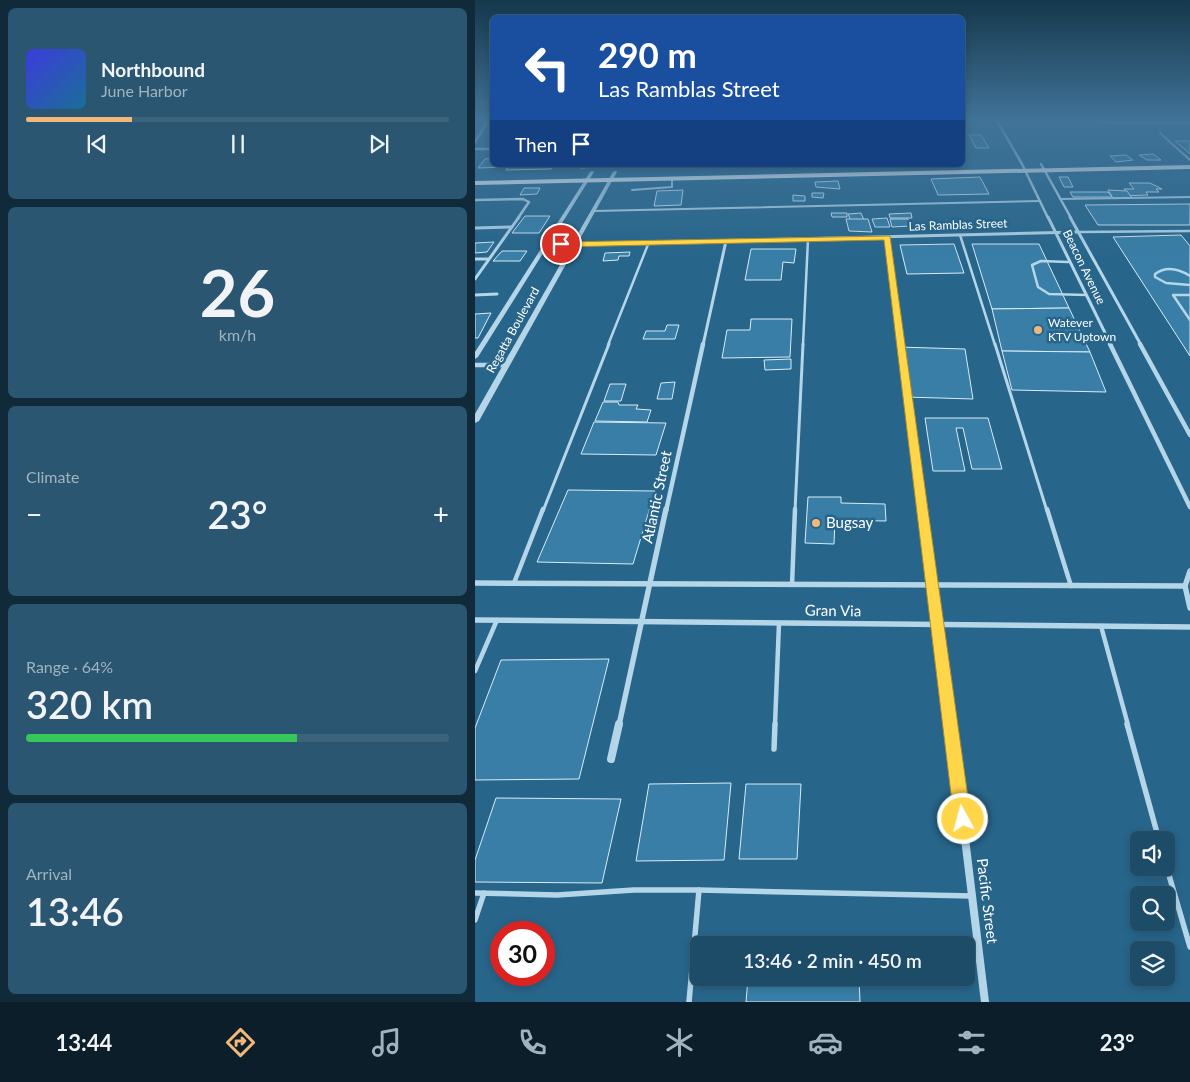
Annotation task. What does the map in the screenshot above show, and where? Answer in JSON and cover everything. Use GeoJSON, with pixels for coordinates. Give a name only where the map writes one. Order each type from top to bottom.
{"type":"FeatureCollection","features":[{"type":"Feature","properties":{"kind":"main road"},"geometry":{"type":"LineString","coordinates":[[1043,167],[1069,166]]}},
{"type":"Feature","properties":{"kind":"main road"},"geometry":{"type":"LineString","coordinates":[[475,183],[610,181],[1023,167]]}},
{"type":"Feature","properties":{"kind":"main road"},"geometry":{"type":"LineString","coordinates":[[583,172],[1190,167]]}},
{"type":"Feature","properties":{"kind":"street","name":"Beacon Avenue"},"geometry":{"type":"LineString","coordinates":[[1023,167],[1190,507]]}},
{"type":"Feature","properties":{"kind":"street","name":"Beacon Avenue"},"geometry":{"type":"LineString","coordinates":[[1043,167],[1190,435]]}},
{"type":"Feature","properties":{"kind":"street","name":"Regatta Boulevard"},"geometry":{"type":"LineString","coordinates":[[475,357],[517,289],[548,245],[592,172]]}},
{"type":"Feature","properties":{"kind":"street","name":"Regatta Boulevard"},"geometry":{"type":"LineString","coordinates":[[475,421],[615,172]]}},
{"type":"Feature","properties":{"kind":"street"},"geometry":{"type":"LineString","coordinates":[[475,200],[515,199],[529,202],[475,279]]}},
{"type":"Feature","properties":{"kind":"street"},"geometry":{"type":"LineString","coordinates":[[475,228],[512,227]]}},
{"type":"Feature","properties":{"kind":"street","name":"Las Ramblas Street"},"geometry":{"type":"LineString","coordinates":[[548,245],[1078,232]]}},
{"type":"Feature","properties":{"kind":"street","name":"Pacific Street"},"geometry":{"type":"LineString","coordinates":[[887,238],[939,624],[985,1002]]}},
{"type":"Feature","properties":{"kind":"street","name":"Atlantic Street"},"geometry":{"type":"LineString","coordinates":[[611,760],[726,240]]}},
{"type":"Feature","properties":{"kind":"street"},"geometry":{"type":"LineString","coordinates":[[475,259],[488,259]]}},
{"type":"Feature","properties":{"kind":"street"},"geometry":{"type":"LineString","coordinates":[[475,295],[497,294]]}},
{"type":"Feature","properties":{"kind":"street"},"geometry":{"type":"LineString","coordinates":[[475,365],[505,365]]}},
{"type":"Feature","properties":{"kind":"street"},"geometry":{"type":"LineString","coordinates":[[1190,571],[1185,586],[1190,608]]}},
{"type":"Feature","properties":{"kind":"street","name":"Gran Via"},"geometry":{"type":"LineString","coordinates":[[475,583],[1185,586]]}},
{"type":"Feature","properties":{"kind":"street","name":"Gran Via"},"geometry":{"type":"LineString","coordinates":[[475,620],[1190,627]]}},
{"type":"Feature","properties":{"kind":"lane"},"geometry":{"type":"LineString","coordinates":[[632,190],[669,188],[672,187],[672,179]]}},
{"type":"Feature","properties":{"kind":"lane"},"geometry":{"type":"LineString","coordinates":[[1060,199],[1190,198]]}},
{"type":"Feature","properties":{"kind":"lane"},"geometry":{"type":"LineString","coordinates":[[593,211],[1040,201]]}},
{"type":"Feature","properties":{"kind":"lane","name":"Las Ramblas Street"},"geometry":{"type":"LineString","coordinates":[[1078,232],[1190,231]]}},
{"type":"Feature","properties":{"kind":"lane"},"geometry":{"type":"LineString","coordinates":[[960,235],[1071,586]]}},
{"type":"Feature","properties":{"kind":"lane"},"geometry":{"type":"LineString","coordinates":[[792,585],[808,239]]}},
{"type":"Feature","properties":{"kind":"lane"},"geometry":{"type":"LineString","coordinates":[[514,583],[649,242]]}},
{"type":"Feature","properties":{"kind":"lane"},"geometry":{"type":"LineString","coordinates":[[1068,262],[1041,261],[1032,265],[1038,287],[1049,294],[1086,295]]}},
{"type":"Feature","properties":{"kind":"lane"},"geometry":{"type":"LineString","coordinates":[[1190,276],[1175,269],[1161,270],[1155,274],[1155,278],[1166,284],[1190,285]]}},
{"type":"Feature","properties":{"kind":"lane"},"geometry":{"type":"LineString","coordinates":[[1190,295],[1173,296],[1190,320]]}},
{"type":"Feature","properties":{"kind":"lane"},"geometry":{"type":"LineString","coordinates":[[475,671],[497,620]]}},
{"type":"Feature","properties":{"kind":"lane"},"geometry":{"type":"LineString","coordinates":[[774,749],[779,623]]}},
{"type":"Feature","properties":{"kind":"lane"},"geometry":{"type":"LineString","coordinates":[[1101,626],[1157,831]]}},
{"type":"Feature","properties":{"kind":"lane"},"geometry":{"type":"LineString","coordinates":[[1169,876],[1190,947]]}},
{"type":"Feature","properties":{"kind":"lane"},"geometry":{"type":"LineString","coordinates":[[475,892],[557,894],[634,890],[699,890],[972,896]]}},
{"type":"Feature","properties":{"kind":"lane"},"geometry":{"type":"LineString","coordinates":[[689,1002],[699,890]]}},
{"type":"Feature","properties":{"kind":"lane"},"geometry":{"type":"LineString","coordinates":[[475,920],[484,893]]}},
{"type":"Feature","properties":{"kind":"building"},"geometry":{"type":"Polygon","coordinates":[[[480,166],[507,167],[478,168],[480,166]]]}},
{"type":"Feature","properties":{"kind":"building"},"geometry":{"type":"Polygon","coordinates":[[[508,167],[552,167],[551,169],[506,170],[508,167]]]}},
{"type":"Feature","properties":{"kind":"building"},"geometry":{"type":"Polygon","coordinates":[[[980,177],[989,194],[938,195],[931,179],[980,177]]]}},
{"type":"Feature","properties":{"kind":"building"},"geometry":{"type":"Polygon","coordinates":[[[1059,177],[1068,177],[1073,187],[1064,187],[1059,177]]]}},
{"type":"Feature","properties":{"kind":"building"},"geometry":{"type":"Polygon","coordinates":[[[838,181],[840,189],[816,187],[815,182],[838,181]]]}},
{"type":"Feature","properties":{"kind":"building"},"geometry":{"type":"Polygon","coordinates":[[[1129,183],[1150,183],[1162,189],[1156,189],[1159,192],[1146,192],[1148,195],[1121,196],[1118,193],[1127,193],[1124,189],[1134,189],[1129,183]]]}},
{"type":"Feature","properties":{"kind":"building"},"geometry":{"type":"Polygon","coordinates":[[[524,188],[540,188],[537,194],[520,195],[524,188]]]}},
{"type":"Feature","properties":{"kind":"building"},"geometry":{"type":"Polygon","coordinates":[[[683,190],[681,205],[654,206],[657,191],[683,190]]]}},
{"type":"Feature","properties":{"kind":"building"},"geometry":{"type":"Polygon","coordinates":[[[1108,190],[1127,191],[1132,198],[1113,198],[1108,190]]]}},
{"type":"Feature","properties":{"kind":"building"},"geometry":{"type":"Polygon","coordinates":[[[1070,192],[1108,192],[1112,197],[1073,197],[1070,192]]]}},
{"type":"Feature","properties":{"kind":"building"},"geometry":{"type":"Polygon","coordinates":[[[812,193],[824,193],[823,198],[812,197],[812,193]]]}},
{"type":"Feature","properties":{"kind":"building"},"geometry":{"type":"Polygon","coordinates":[[[793,195],[805,196],[805,201],[793,201],[793,195]]]}},
{"type":"Feature","properties":{"kind":"building"},"geometry":{"type":"Polygon","coordinates":[[[1190,204],[1190,225],[1098,225],[1085,205],[1190,204]]]}},
{"type":"Feature","properties":{"kind":"building"},"geometry":{"type":"Polygon","coordinates":[[[831,213],[847,213],[847,217],[832,217],[831,213]]]}},
{"type":"Feature","properties":{"kind":"building"},"geometry":{"type":"Polygon","coordinates":[[[861,213],[864,220],[851,221],[848,214],[861,213]]]}},
{"type":"Feature","properties":{"kind":"building"},"geometry":{"type":"Polygon","coordinates":[[[911,213],[912,218],[890,218],[889,214],[911,213]]]}},
{"type":"Feature","properties":{"kind":"building"},"geometry":{"type":"Polygon","coordinates":[[[525,216],[550,216],[539,233],[512,233],[525,216]]]}},
{"type":"Feature","properties":{"kind":"building"},"geometry":{"type":"Polygon","coordinates":[[[887,218],[890,227],[875,227],[872,219],[887,218]]]}},
{"type":"Feature","properties":{"kind":"building"},"geometry":{"type":"Polygon","coordinates":[[[846,219],[868,219],[872,232],[849,231],[846,219]]]}},
{"type":"Feature","properties":{"kind":"building"},"geometry":{"type":"Polygon","coordinates":[[[890,219],[908,219],[911,226],[892,227],[890,219]]]}},
{"type":"Feature","properties":{"kind":"building"},"geometry":{"type":"Polygon","coordinates":[[[1181,235],[1190,246],[1190,356],[1113,237],[1181,235]]]}},
{"type":"Feature","properties":{"kind":"building"},"geometry":{"type":"Polygon","coordinates":[[[494,242],[487,252],[475,253],[475,243],[494,242]]]}},
{"type":"Feature","properties":{"kind":"building"},"geometry":{"type":"Polygon","coordinates":[[[954,244],[964,273],[907,274],[900,245],[954,244]]]}},
{"type":"Feature","properties":{"kind":"building"},"geometry":{"type":"Polygon","coordinates":[[[972,244],[1039,244],[1069,308],[992,309],[972,244]]]}},
{"type":"Feature","properties":{"kind":"building"},"geometry":{"type":"Polygon","coordinates":[[[751,249],[796,249],[794,263],[783,262],[781,280],[745,280],[751,249]]]}},
{"type":"Feature","properties":{"kind":"building"},"geometry":{"type":"Polygon","coordinates":[[[502,251],[527,251],[520,261],[493,261],[502,251]]]}},
{"type":"Feature","properties":{"kind":"building"},"geometry":{"type":"Polygon","coordinates":[[[630,252],[629,256],[619,256],[618,260],[603,261],[605,253],[630,252]]]}},
{"type":"Feature","properties":{"kind":"building","name":"Watever KTV Uptown"},"geometry":{"type":"Polygon","coordinates":[[[1069,308],[1090,352],[1002,351],[992,309],[1069,308]]]}},
{"type":"Feature","properties":{"kind":"building"},"geometry":{"type":"Polygon","coordinates":[[[491,313],[478,338],[475,338],[475,314],[491,313]]]}},
{"type":"Feature","properties":{"kind":"building"},"geometry":{"type":"Polygon","coordinates":[[[751,319],[792,319],[790,357],[722,358],[727,330],[750,330],[751,319]]]}},
{"type":"Feature","properties":{"kind":"building"},"geometry":{"type":"Polygon","coordinates":[[[667,325],[679,325],[675,339],[643,339],[646,331],[665,331],[667,325]]]}},
{"type":"Feature","properties":{"kind":"building"},"geometry":{"type":"Polygon","coordinates":[[[898,347],[965,349],[973,399],[905,397],[898,347]]]}},
{"type":"Feature","properties":{"kind":"building"},"geometry":{"type":"Polygon","coordinates":[[[1002,351],[1090,352],[1106,392],[1012,390],[1002,351]]]}},
{"type":"Feature","properties":{"kind":"building"},"geometry":{"type":"Polygon","coordinates":[[[791,359],[791,369],[765,370],[764,360],[791,359]]]}},
{"type":"Feature","properties":{"kind":"building"},"geometry":{"type":"Polygon","coordinates":[[[675,382],[672,399],[657,399],[661,383],[675,382]]]}},
{"type":"Feature","properties":{"kind":"building"},"geometry":{"type":"Polygon","coordinates":[[[610,384],[626,384],[621,401],[604,401],[610,384]]]}},
{"type":"Feature","properties":{"kind":"building"},"geometry":{"type":"Polygon","coordinates":[[[603,402],[618,402],[619,405],[638,405],[636,409],[651,410],[647,422],[595,421],[603,402]]]}},
{"type":"Feature","properties":{"kind":"building"},"geometry":{"type":"Polygon","coordinates":[[[925,418],[988,418],[1002,469],[972,469],[963,428],[956,428],[965,471],[933,471],[925,418]]]}},
{"type":"Feature","properties":{"kind":"building"},"geometry":{"type":"Polygon","coordinates":[[[594,422],[666,423],[656,455],[581,454],[594,422]]]}},
{"type":"Feature","properties":{"kind":"building"},"geometry":{"type":"Polygon","coordinates":[[[568,490],[655,491],[633,564],[537,562],[568,490]]]}},
{"type":"Feature","properties":{"kind":"building"},"geometry":{"type":"Polygon","coordinates":[[[808,497],[841,497],[841,503],[885,504],[886,521],[835,520],[834,544],[805,543],[808,497]]]}},
{"type":"Feature","properties":{"kind":"building"},"geometry":{"type":"Polygon","coordinates":[[[609,659],[579,779],[475,780],[475,728],[501,660],[609,659]]]}},
{"type":"Feature","properties":{"kind":"building"},"geometry":{"type":"Polygon","coordinates":[[[731,783],[724,860],[636,861],[649,784],[731,783]]]}},
{"type":"Feature","properties":{"kind":"building"},"geometry":{"type":"Polygon","coordinates":[[[746,784],[801,784],[797,859],[739,859],[746,784]]]}},
{"type":"Feature","properties":{"kind":"building"},"geometry":{"type":"Polygon","coordinates":[[[496,798],[621,799],[602,883],[475,882],[475,860],[496,798]]]}},
{"type":"Feature","properties":{"kind":"building"},"geometry":{"type":"Polygon","coordinates":[[[747,986],[859,986],[860,1002],[746,1002],[747,986]]]}},
{"type":"Feature","properties":{"kind":"place","name":"Watever KTV Uptown"},"geometry":{"type":"Point","coordinates":[1038,330]}},
{"type":"Feature","properties":{"kind":"place","name":"Bugsay"},"geometry":{"type":"Point","coordinates":[816,523]}},
{"type":"Feature","properties":{"kind":"route"},"geometry":{"type":"LineString","coordinates":[[561,244],[887,238],[963,819]]}}]}
